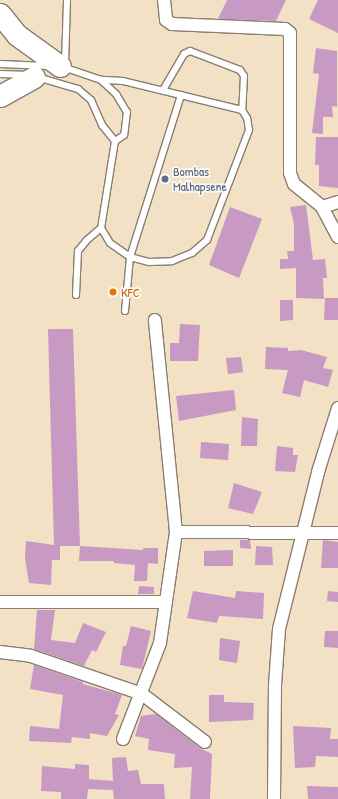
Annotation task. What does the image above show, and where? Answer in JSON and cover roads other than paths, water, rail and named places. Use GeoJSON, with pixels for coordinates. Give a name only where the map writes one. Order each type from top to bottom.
{"type":"FeatureCollection","features":[{"type":"Feature","properties":{"kind":"highway"},"geometry":{"type":"LineString","coordinates":[[0,14],[17,35],[63,67]]}},
{"type":"Feature","properties":{"kind":"highway"},"geometry":{"type":"LineString","coordinates":[[0,96],[34,77]]}},
{"type":"Feature","properties":{"kind":"street"},"geometry":{"type":"LineString","coordinates":[[164,0],[166,20],[172,24],[285,28],[290,33],[290,173],[294,184],[322,207],[338,237]]}},
{"type":"Feature","properties":{"kind":"street"},"geometry":{"type":"LineString","coordinates":[[322,207],[338,202]]}},
{"type":"Feature","properties":{"kind":"street"},"geometry":{"type":"LineString","coordinates":[[123,739],[142,694],[160,643],[176,532],[154,320]]}},
{"type":"Feature","properties":{"kind":"street"},"geometry":{"type":"LineString","coordinates":[[274,799],[275,685],[279,629],[305,534],[318,472],[338,408]]}},
{"type":"Feature","properties":{"kind":"street"},"geometry":{"type":"LineString","coordinates":[[176,532],[305,534],[338,533]]}},
{"type":"Feature","properties":{"kind":"street"},"geometry":{"type":"LineString","coordinates":[[0,602],[166,602]]}},
{"type":"Feature","properties":{"kind":"street"},"geometry":{"type":"LineString","coordinates":[[0,652],[31,656],[142,694],[205,742]]}},
{"type":"Feature","properties":{"kind":"lane"},"geometry":{"type":"LineString","coordinates":[[63,67],[67,0]]}},
{"type":"Feature","properties":{"kind":"lane"},"geometry":{"type":"LineString","coordinates":[[0,74],[34,77],[78,89],[92,100],[102,125],[115,141],[102,228],[110,243],[130,257],[149,262],[172,261],[192,253],[207,240],[249,130],[247,118],[242,110],[244,76],[240,70],[190,51],[184,54],[162,90]]}},
{"type":"Feature","properties":{"kind":"lane"},"geometry":{"type":"LineString","coordinates":[[0,64],[63,67],[101,80],[123,81],[242,110]]}},
{"type":"Feature","properties":{"kind":"lane"},"geometry":{"type":"LineString","coordinates":[[101,80],[116,94],[128,112],[124,135],[115,141]]}},
{"type":"Feature","properties":{"kind":"lane"},"geometry":{"type":"LineString","coordinates":[[125,311],[130,257],[181,95]]}},
{"type":"Feature","properties":{"kind":"lane"},"geometry":{"type":"LineString","coordinates":[[76,295],[78,251],[87,240],[102,228]]}},
{"type":"Feature","properties":{"kind":"place","name":"Bombas Malhapsene"},"geometry":{"type":"Point","coordinates":[165,179]}},
{"type":"Feature","properties":{"kind":"place","name":"KFC"},"geometry":{"type":"Point","coordinates":[113,292]}}]}
